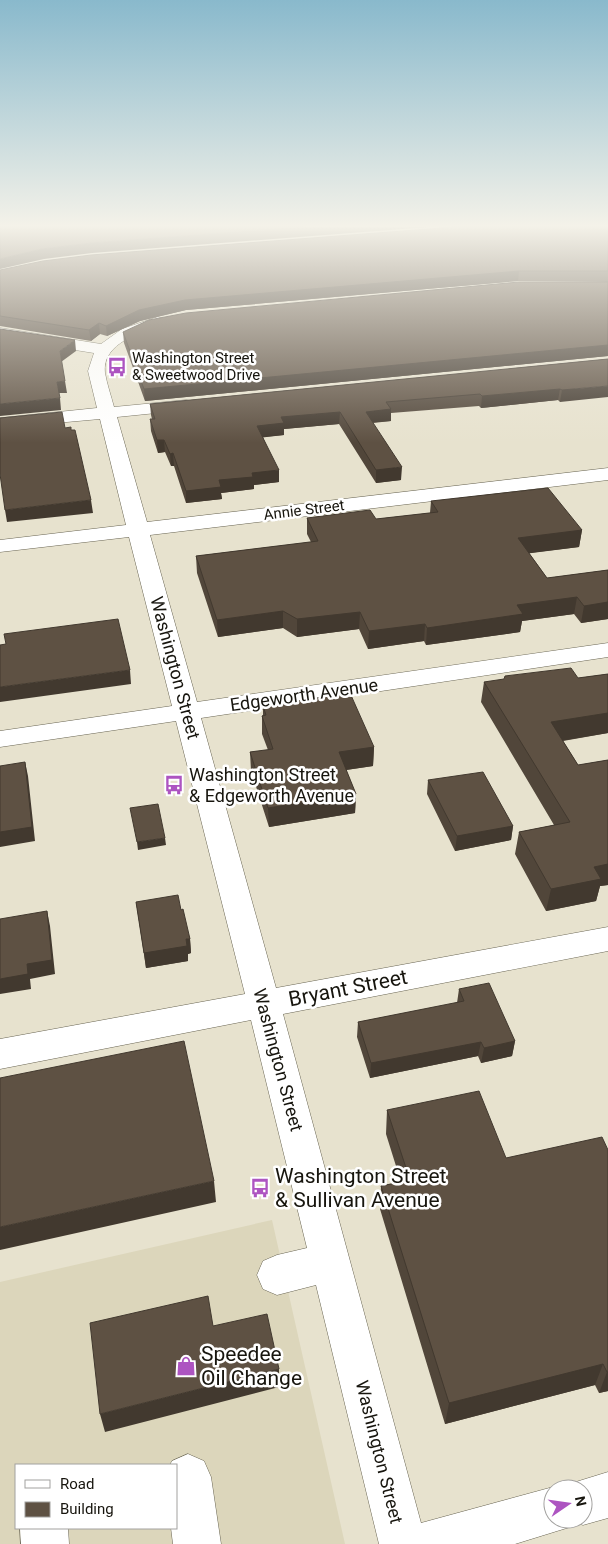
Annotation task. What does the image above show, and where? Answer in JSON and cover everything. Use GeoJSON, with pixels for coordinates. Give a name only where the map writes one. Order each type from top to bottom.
{"type":"FeatureCollection","features":[{"type":"Feature","properties":{"kind":"street"},"geometry":{"type":"LineString","coordinates":[[0,333],[103,349],[123,335],[177,318]]}},
{"type":"Feature","properties":{"kind":"street","name":"Washington Street"},"geometry":{"type":"LineString","coordinates":[[103,349],[96,371],[106,412],[264,1004],[403,1544]]}},
{"type":"Feature","properties":{"kind":"street"},"geometry":{"type":"LineString","coordinates":[[0,423],[205,403]]}},
{"type":"Feature","properties":{"kind":"street","name":"Annie Street"},"geometry":{"type":"LineString","coordinates":[[0,546],[138,530],[284,522],[387,500],[608,474]]}},
{"type":"Feature","properties":{"kind":"street"},"geometry":{"type":"LineString","coordinates":[[387,500],[398,519]]}},
{"type":"Feature","properties":{"kind":"street","name":"Edgeworth Avenue"},"geometry":{"type":"LineString","coordinates":[[0,739],[187,712],[386,691],[608,650]]}},
{"type":"Feature","properties":{"kind":"street","name":"Bryant Street"},"geometry":{"type":"LineString","coordinates":[[0,1054],[608,939]]}},
{"type":"Feature","properties":{"kind":"street"},"geometry":{"type":"LineString","coordinates":[[277,1275],[330,1262]]}},
{"type":"Feature","properties":{"kind":"street"},"geometry":{"type":"LineString","coordinates":[[188,1477],[197,1544]]}},
{"type":"Feature","properties":{"kind":"street"},"geometry":{"type":"LineString","coordinates":[[593,1500],[608,1496]]}},
{"type":"Feature","properties":{"kind":"street"},"geometry":{"type":"LineString","coordinates":[[429,1544],[543,1513]]}},
{"type":"Feature","properties":{"kind":"street"},"geometry":{"type":"LineString","coordinates":[[44,1529],[45,1544]]}},
{"type":"Feature","properties":{"kind":"shaded area"},"geometry":{"type":"Polygon","coordinates":[[[272,1220],[345,1544],[0,1544],[0,1282],[272,1220]]]}},
{"type":"Feature","properties":{"kind":"building"},"geometry":{"type":"Polygon","coordinates":[[[0,299],[196,299],[139,310],[106,326],[99,323],[89,330],[0,316],[0,299]]]}},
{"type":"Feature","properties":{"kind":"building"},"geometry":{"type":"Polygon","coordinates":[[[336,299],[608,299],[608,345],[144,389],[123,332],[149,320],[186,313],[336,299]]]}},
{"type":"Feature","properties":{"kind":"building"},"geometry":{"type":"Polygon","coordinates":[[[0,329],[75,340],[60,351],[65,381],[57,382],[60,398],[0,404],[0,329]]]}},
{"type":"Feature","properties":{"kind":"building"},"geometry":{"type":"Polygon","coordinates":[[[608,359],[608,386],[386,402],[391,409],[366,412],[402,467],[376,470],[340,412],[281,417],[284,423],[257,426],[279,470],[252,473],[253,477],[219,480],[221,487],[186,491],[173,453],[170,454],[164,440],[157,440],[150,419],[155,419],[150,404],[608,359]]]}},
{"type":"Feature","properties":{"kind":"building"},"geometry":{"type":"Polygon","coordinates":[[[62,412],[65,428],[71,427],[71,430],[75,430],[91,500],[5,510],[0,474],[0,418],[62,412]]]}},
{"type":"Feature","properties":{"kind":"building"},"geometry":{"type":"Polygon","coordinates":[[[548,488],[582,530],[518,538],[547,578],[608,570],[608,602],[584,606],[577,597],[517,605],[523,614],[427,628],[425,624],[369,631],[360,612],[297,619],[283,611],[217,620],[196,556],[318,541],[307,518],[370,510],[376,519],[438,512],[431,501],[548,488]]]}},
{"type":"Feature","properties":{"kind":"building"},"geometry":{"type":"Polygon","coordinates":[[[118,619],[130,670],[0,687],[0,645],[6,644],[4,634],[118,619]]]}},
{"type":"Feature","properties":{"kind":"building"},"geometry":{"type":"Polygon","coordinates":[[[571,668],[578,678],[608,674],[608,713],[551,722],[578,765],[608,760],[608,864],[594,867],[601,879],[551,889],[519,832],[570,822],[484,682],[504,679],[505,676],[571,668]]]}},
{"type":"Feature","properties":{"kind":"building"},"geometry":{"type":"Polygon","coordinates":[[[350,693],[374,747],[339,752],[356,794],[268,808],[250,752],[273,749],[262,716],[266,715],[263,706],[350,693]]]}},
{"type":"Feature","properties":{"kind":"building"},"geometry":{"type":"Polygon","coordinates":[[[25,762],[32,827],[0,832],[0,766],[25,762]]]}},
{"type":"Feature","properties":{"kind":"building"},"geometry":{"type":"Polygon","coordinates":[[[483,772],[513,826],[457,836],[428,780],[483,772]]]}},
{"type":"Feature","properties":{"kind":"building"},"geometry":{"type":"Polygon","coordinates":[[[158,804],[165,838],[137,842],[130,808],[158,804]]]}},
{"type":"Feature","properties":{"kind":"building"},"geometry":{"type":"Polygon","coordinates":[[[178,895],[190,939],[186,939],[187,946],[144,953],[136,902],[178,895]]]}},
{"type":"Feature","properties":{"kind":"building"},"geometry":{"type":"Polygon","coordinates":[[[47,911],[52,960],[27,964],[28,974],[0,979],[0,919],[47,911]]]}},
{"type":"Feature","properties":{"kind":"building"},"geometry":{"type":"Polygon","coordinates":[[[489,983],[515,1041],[484,1048],[481,1042],[371,1063],[358,1022],[464,1001],[459,989],[489,983]]]}},
{"type":"Feature","properties":{"kind":"building"},"geometry":{"type":"Polygon","coordinates":[[[184,1041],[214,1181],[0,1227],[0,1078],[184,1041]]]}},
{"type":"Feature","properties":{"kind":"building"},"geometry":{"type":"Polygon","coordinates":[[[479,1091],[506,1158],[602,1137],[608,1150],[608,1372],[603,1364],[449,1403],[381,1186],[410,1180],[387,1110],[479,1091]]]}},
{"type":"Feature","properties":{"kind":"building","name":"Speedee Oil Change"},"geometry":{"type":"Polygon","coordinates":[[[208,1296],[213,1326],[267,1314],[279,1369],[100,1414],[90,1323],[208,1296]]]}},
{"type":"Feature","properties":{"kind":"place","name":"Washington Street & Sweetwood Drive"},"geometry":{"type":"Point","coordinates":[117,367]}},
{"type":"Feature","properties":{"kind":"place","name":"Washington Street & Edgeworth Avenue"},"geometry":{"type":"Point","coordinates":[174,785]}},
{"type":"Feature","properties":{"kind":"place","name":"Washington Street & Sullivan Avenue"},"geometry":{"type":"Point","coordinates":[260,1188]}},
{"type":"Feature","properties":{"kind":"place","name":"Speedee Oil Change"},"geometry":{"type":"Point","coordinates":[186,1366]}}]}
